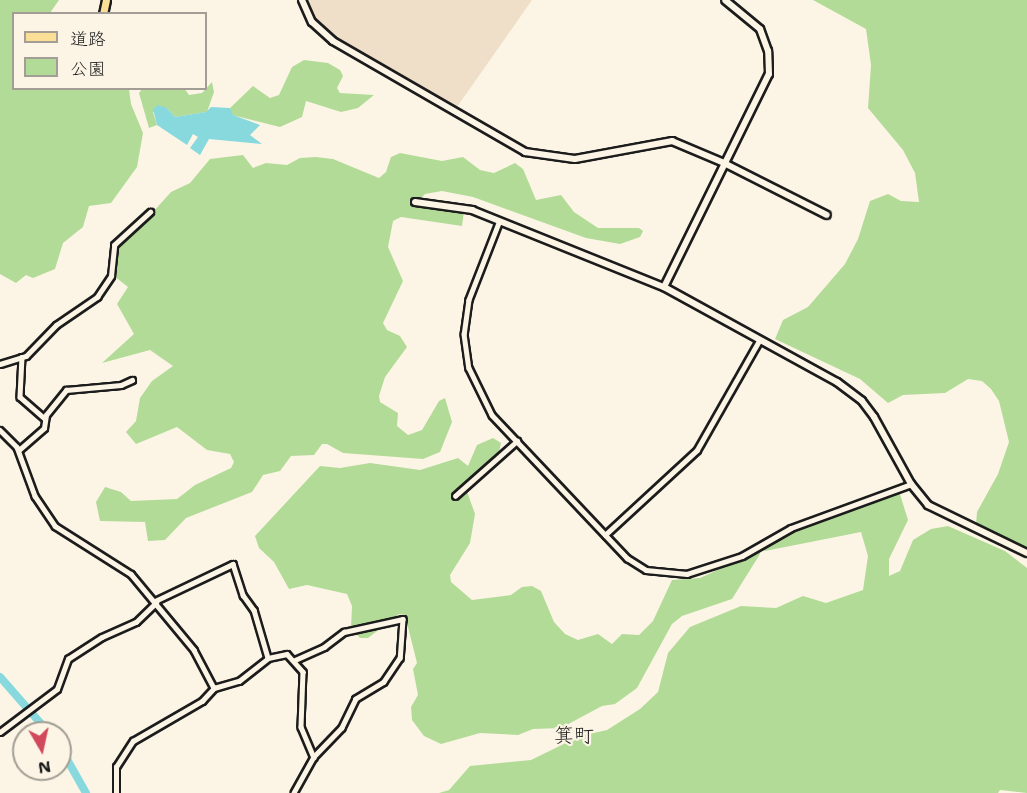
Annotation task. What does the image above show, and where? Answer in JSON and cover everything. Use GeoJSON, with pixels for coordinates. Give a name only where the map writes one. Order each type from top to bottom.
{"type":"FeatureCollection","features":[{"type":"Feature","properties":{"kind":"street"},"geometry":{"type":"LineString","coordinates":[[302,0],[312,22],[333,41],[525,152],[575,159],[672,141],[724,163],[827,215]]}},
{"type":"Feature","properties":{"kind":"street"},"geometry":{"type":"LineString","coordinates":[[664,287],[769,74],[768,51],[760,29],[725,0]]}},
{"type":"Feature","properties":{"kind":"street"},"geometry":{"type":"LineString","coordinates":[[415,202],[452,204],[664,287],[837,382],[862,401],[911,484],[935,512],[1027,553]]}},
{"type":"Feature","properties":{"kind":"street"},"geometry":{"type":"LineString","coordinates":[[0,364],[22,357],[56,325],[97,297],[111,276],[114,245],[150,212]]}},
{"type":"Feature","properties":{"kind":"street"},"geometry":{"type":"LineString","coordinates":[[499,223],[469,300],[464,334],[469,368],[492,416],[627,558],[646,570],[687,574],[742,556],[791,528],[911,484]]}},
{"type":"Feature","properties":{"kind":"street"},"geometry":{"type":"LineString","coordinates":[[605,535],[697,450],[759,341]]}},
{"type":"Feature","properties":{"kind":"street"},"geometry":{"type":"LineString","coordinates":[[22,357],[20,397],[45,419]]}},
{"type":"Feature","properties":{"kind":"street"},"geometry":{"type":"LineString","coordinates":[[19,450],[39,434],[45,419],[66,390],[121,384],[132,380]]}},
{"type":"Feature","properties":{"kind":"street"},"geometry":{"type":"LineString","coordinates":[[0,430],[19,450],[35,496],[55,526],[131,574],[194,650],[214,688]]}},
{"type":"Feature","properties":{"kind":"street"},"geometry":{"type":"LineString","coordinates":[[455,496],[517,441]]}},
{"type":"Feature","properties":{"kind":"street"},"geometry":{"type":"LineString","coordinates":[[0,732],[59,686],[63,664],[68,659],[102,637],[136,622],[156,602],[233,564],[243,595],[254,610],[268,658]]}},
{"type":"Feature","properties":{"kind":"street"},"geometry":{"type":"LineString","coordinates":[[294,793],[314,757],[342,728],[356,699],[384,682],[393,669],[402,650],[403,619],[344,632],[324,647],[295,660]]}},
{"type":"Feature","properties":{"kind":"street"},"geometry":{"type":"LineString","coordinates":[[116,793],[116,767],[127,747],[202,701],[214,688],[239,681],[268,658],[287,654],[295,660],[303,672],[301,727],[314,757]]}},
{"type":"Feature","properties":{"kind":"shaded area"},"geometry":{"type":"Polygon","coordinates":[[[307,0],[532,0],[457,107],[339,39],[319,24],[307,0]]]}},
{"type":"Feature","properties":{"kind":"green space"},"geometry":{"type":"Polygon","coordinates":[[[0,0],[59,0],[51,12],[12,12],[12,90],[129,90],[131,104],[143,133],[137,167],[111,203],[89,206],[83,227],[63,243],[55,269],[33,278],[26,275],[16,283],[0,274],[0,0]]]}},
{"type":"Feature","properties":{"kind":"green space"},"geometry":{"type":"Polygon","coordinates":[[[813,0],[1027,0],[1027,548],[976,525],[977,512],[998,474],[1009,442],[999,401],[982,381],[968,379],[945,393],[903,395],[888,403],[860,379],[775,339],[783,320],[808,307],[845,264],[858,239],[870,201],[888,194],[901,201],[919,202],[915,173],[903,150],[868,108],[871,65],[866,29],[813,0]]]}},
{"type":"Feature","properties":{"kind":"green space"},"geometry":{"type":"Polygon","coordinates":[[[304,60],[328,63],[340,70],[343,76],[337,88],[340,93],[374,95],[358,108],[341,112],[306,101],[302,117],[280,127],[232,115],[230,108],[253,86],[270,98],[279,95],[292,67],[304,60]]]}},
{"type":"Feature","properties":{"kind":"green space"},"geometry":{"type":"Polygon","coordinates":[[[212,82],[214,92],[207,112],[175,117],[167,108],[153,112],[157,125],[149,128],[139,93],[141,90],[185,90],[189,95],[202,93],[212,82]]]}},
{"type":"Feature","properties":{"kind":"green space"},"geometry":{"type":"Polygon","coordinates":[[[400,153],[442,161],[463,157],[480,170],[494,173],[515,163],[523,169],[536,200],[561,195],[574,212],[598,228],[639,228],[643,231],[640,237],[620,244],[586,238],[473,197],[442,191],[425,194],[412,207],[464,212],[462,226],[401,217],[393,221],[388,247],[403,281],[383,323],[387,330],[400,336],[407,347],[385,377],[379,396],[380,402],[398,413],[397,426],[408,435],[422,430],[439,401],[445,398],[452,422],[440,452],[423,459],[343,453],[327,444],[322,444],[314,455],[291,456],[280,471],[263,475],[252,492],[186,518],[165,540],[148,541],[145,522],[100,521],[96,502],[105,487],[121,492],[131,501],[177,499],[195,485],[231,468],[234,462],[230,454],[207,450],[177,427],[136,444],[126,432],[136,421],[140,398],[152,381],[173,366],[150,350],[102,363],[134,334],[117,304],[128,287],[114,276],[116,244],[144,222],[171,192],[190,183],[210,159],[243,155],[253,168],[266,163],[287,165],[300,158],[316,157],[333,159],[379,178],[386,172],[391,157],[400,153]]]}},
{"type":"Feature","properties":{"kind":"green space"},"geometry":{"type":"Polygon","coordinates":[[[493,438],[501,443],[499,452],[465,486],[475,514],[470,543],[450,575],[451,582],[472,600],[511,595],[522,587],[532,586],[541,591],[554,622],[565,634],[578,640],[598,634],[612,644],[622,634],[639,635],[653,621],[672,580],[700,578],[759,551],[760,554],[732,599],[682,616],[672,624],[637,688],[615,704],[602,706],[561,728],[533,729],[518,735],[480,733],[441,744],[424,736],[412,720],[411,707],[418,695],[413,669],[417,663],[405,615],[399,614],[368,638],[360,638],[351,628],[352,606],[347,594],[307,585],[289,589],[274,562],[259,548],[255,536],[320,466],[340,468],[370,463],[420,470],[458,458],[468,466],[477,445],[493,438]]]}},
{"type":"Feature","properties":{"kind":"green space"},"geometry":{"type":"Polygon","coordinates":[[[899,491],[908,520],[889,559],[889,576],[900,571],[913,540],[931,529],[948,526],[1005,551],[1027,568],[1027,793],[1000,790],[998,793],[439,793],[449,790],[470,766],[531,760],[580,736],[607,730],[640,709],[658,692],[668,653],[690,627],[741,606],[776,608],[803,596],[826,603],[863,590],[868,556],[861,532],[765,551],[763,548],[799,529],[899,491]]]}},
{"type":"Feature","properties":{"kind":"water"},"geometry":{"type":"Polygon","coordinates":[[[158,105],[167,108],[175,117],[206,112],[211,107],[230,108],[233,115],[260,125],[250,135],[262,144],[209,139],[200,155],[190,148],[198,137],[193,134],[187,145],[157,125],[153,109],[158,105]]]}},
{"type":"Feature","properties":{"kind":"waterway"},"geometry":{"type":"LineString","coordinates":[[0,677],[38,721]]}},
{"type":"Feature","properties":{"kind":"waterway"},"geometry":{"type":"LineString","coordinates":[[72,768],[86,793]]}},
{"type":"Feature","properties":{"kind":"district","name":"箕町"},"geometry":{"type":"Point","coordinates":[574,735]}}]}
